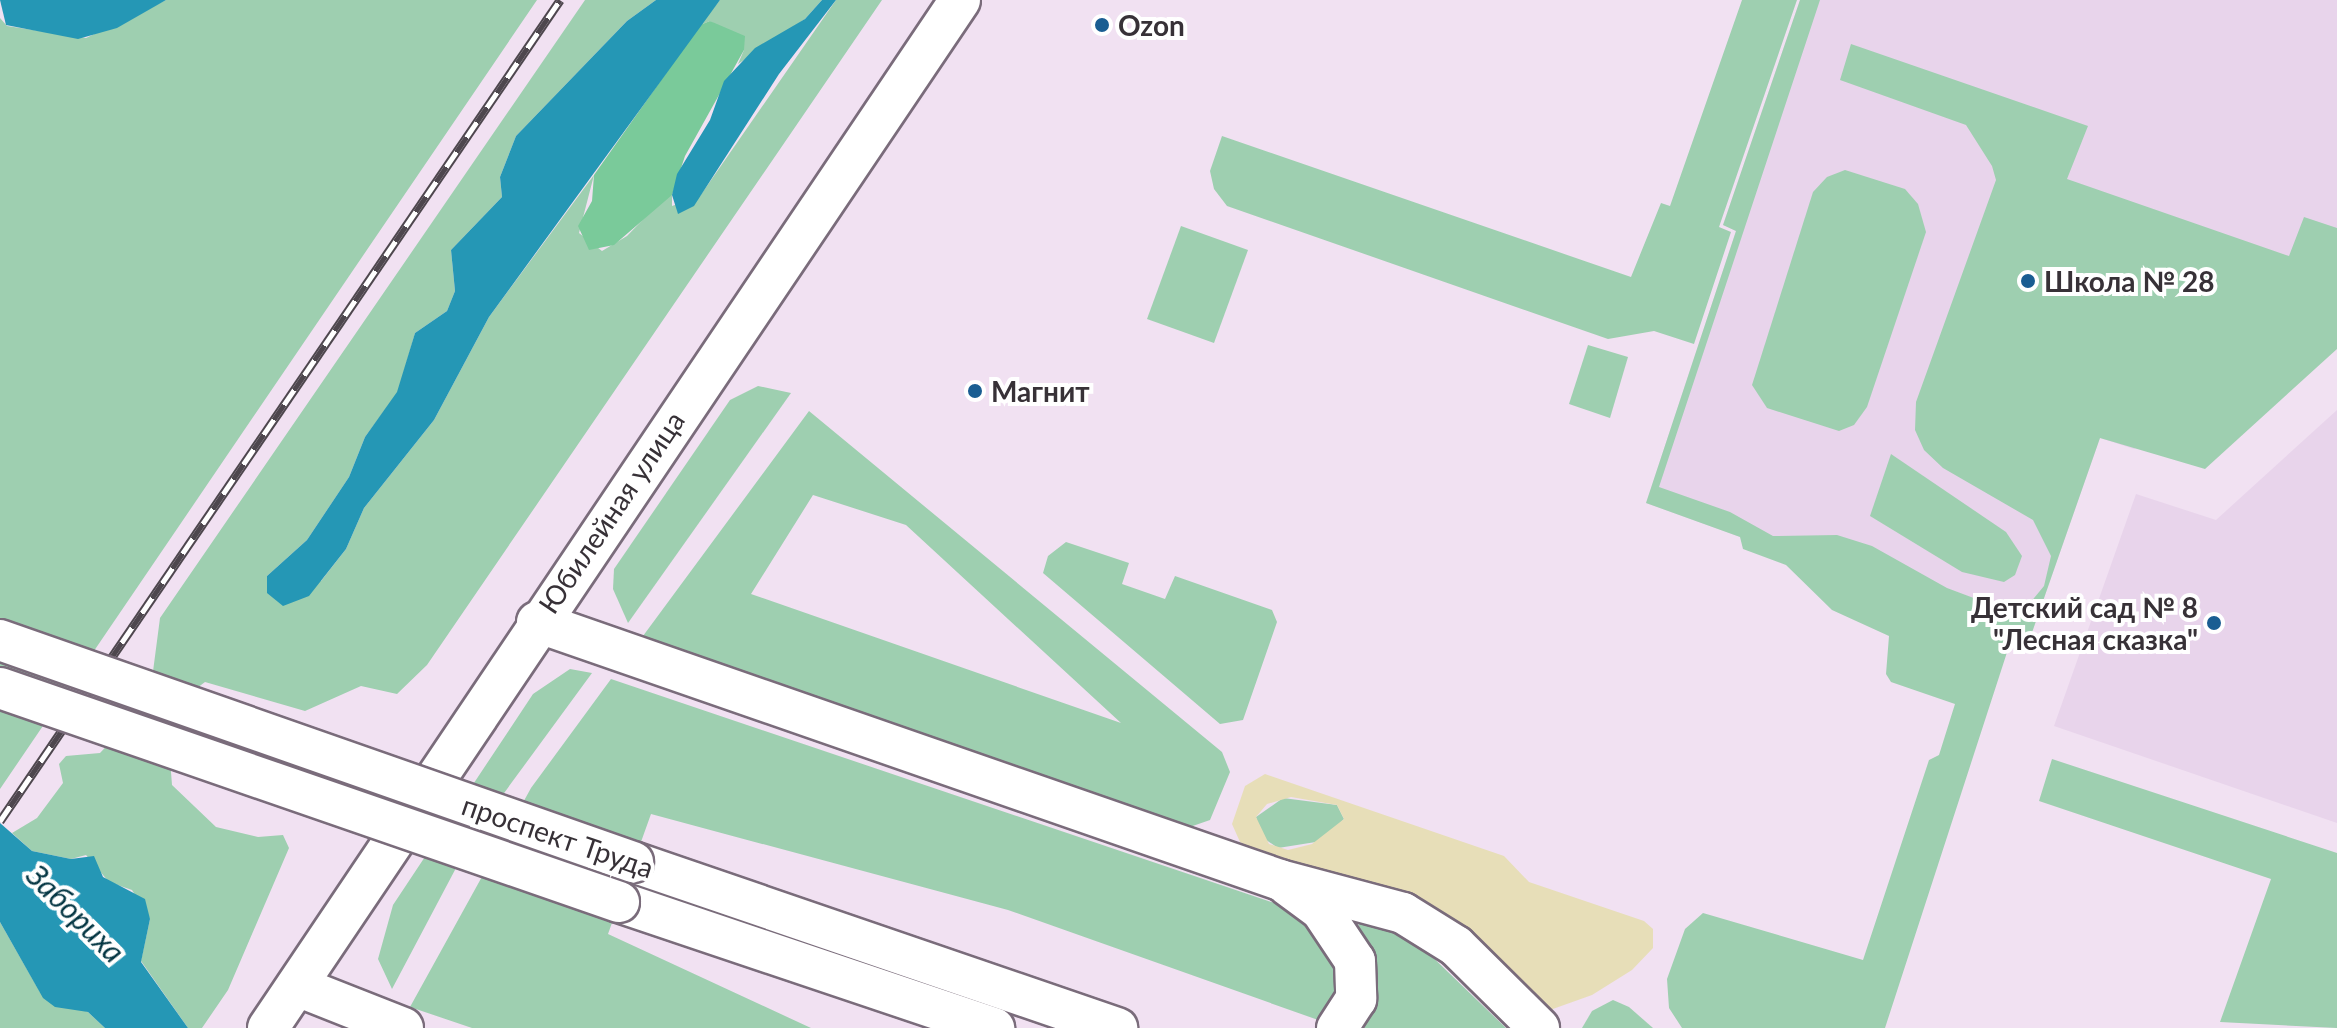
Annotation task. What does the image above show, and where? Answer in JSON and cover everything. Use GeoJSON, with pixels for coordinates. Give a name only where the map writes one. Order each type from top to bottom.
{"type":"FeatureCollection","features":[{"type":"Feature","properties":{"kind":"main road","name":"Юбилейная улица"},"geometry":{"type":"LineString","coordinates":[[268,1028],[537,622],[960,0]]}},
{"type":"Feature","properties":{"kind":"main road"},"geometry":{"type":"LineString","coordinates":[[537,622],[1280,880],[1342,893],[1428,925],[1539,1028]]}},
{"type":"Feature","properties":{"kind":"main road","name":"проспект Труда"},"geometry":{"type":"LineString","coordinates":[[0,640],[1117,1028]]}},
{"type":"Feature","properties":{"kind":"main road","name":"проспект Труда"},"geometry":{"type":"LineString","coordinates":[[0,688],[994,1028]]}},
{"type":"Feature","properties":{"kind":"main road"},"geometry":{"type":"LineString","coordinates":[[1280,880],[1321,910],[1355,961],[1356,999],[1337,1028]]}},
{"type":"Feature","properties":{"kind":"main road"},"geometry":{"type":"LineString","coordinates":[[297,986],[403,1028]]}},
{"type":"Feature","properties":{"kind":"shaded area","name":"Школа № 28"},"geometry":{"type":"Polygon","coordinates":[[[1800,0],[2337,0],[2337,332],[2134,449],[2100,438],[2029,641],[1646,503],[1736,231],[1723,225],[1800,0]]]}},
{"type":"Feature","properties":{"kind":"shaded area","name":"Детский сад № 8 \"Лесная сказка\""},"geometry":{"type":"Polygon","coordinates":[[[2337,410],[2337,823],[2054,726],[2136,494],[2216,520],[2337,410]]]}},
{"type":"Feature","properties":{"kind":"green space"},"geometry":{"type":"Polygon","coordinates":[[[166,0],[537,0],[0,789],[0,18],[7,26],[86,38],[166,0]]]}},
{"type":"Feature","properties":{"kind":"green space"},"geometry":{"type":"Polygon","coordinates":[[[585,0],[656,0],[627,21],[516,136],[500,177],[502,197],[451,250],[455,291],[447,311],[415,333],[398,392],[365,437],[349,477],[307,540],[267,576],[321,581],[346,549],[364,508],[434,420],[489,317],[594,175],[579,233],[602,251],[627,236],[663,199],[672,195],[672,206],[700,196],[836,0],[882,0],[427,665],[397,694],[361,686],[305,711],[205,682],[185,697],[168,733],[172,785],[216,827],[258,837],[283,835],[289,848],[228,990],[202,1028],[188,1028],[141,961],[150,919],[132,890],[109,882],[86,855],[71,859],[32,851],[12,833],[37,818],[63,783],[59,764],[66,756],[100,753],[115,737],[152,679],[160,618],[585,0]]]}},
{"type":"Feature","properties":{"kind":"green space"},"geometry":{"type":"Polygon","coordinates":[[[720,0],[822,0],[805,19],[738,64],[744,50],[732,34],[710,21],[700,25],[720,0]]]}},
{"type":"Feature","properties":{"kind":"green space"},"geometry":{"type":"Polygon","coordinates":[[[1742,0],[1797,0],[1719,227],[1731,232],[1694,344],[1654,331],[1608,339],[1227,206],[1214,189],[1210,171],[1222,136],[1631,277],[1661,203],[1670,206],[1742,0]]]}},
{"type":"Feature","properties":{"kind":"green space"},"geometry":{"type":"Polygon","coordinates":[[[1800,0],[1820,0],[1659,487],[1730,512],[1773,536],[1837,535],[1872,546],[1947,588],[1995,606],[2029,604],[2044,586],[2051,556],[2033,520],[1943,468],[1924,450],[1915,430],[1916,402],[1996,180],[1992,166],[1966,125],[1840,80],[1851,44],[2088,126],[2067,179],[2289,256],[2304,217],[2337,228],[2337,349],[2205,469],[2100,438],[2029,641],[2012,637],[1885,1028],[1682,1028],[1669,1008],[1667,979],[1685,929],[1703,913],[1863,960],[1929,760],[1939,755],[1955,704],[1891,682],[1886,674],[1889,636],[1832,610],[1786,565],[1743,549],[1740,537],[1646,503],[1736,231],[1723,225],[1800,0]]]}},
{"type":"Feature","properties":{"kind":"green space"},"geometry":{"type":"Polygon","coordinates":[[[710,21],[745,36],[744,50],[685,156],[672,195],[614,245],[589,250],[578,226],[592,201],[594,175],[700,25],[710,21]]]}},
{"type":"Feature","properties":{"kind":"green space"},"geometry":{"type":"Polygon","coordinates":[[[1845,170],[1905,189],[1918,204],[1926,232],[1867,407],[1854,425],[1839,431],[1767,408],[1752,385],[1813,192],[1827,177],[1845,170]]]}},
{"type":"Feature","properties":{"kind":"green space"},"geometry":{"type":"Polygon","coordinates":[[[1181,226],[1248,250],[1214,343],[1147,319],[1181,226]]]}},
{"type":"Feature","properties":{"kind":"green space"},"geometry":{"type":"Polygon","coordinates":[[[1588,345],[1628,357],[1610,418],[1569,404],[1588,345]]]}},
{"type":"Feature","properties":{"kind":"green space"},"geometry":{"type":"Polygon","coordinates":[[[758,386],[791,393],[628,623],[613,589],[614,569],[730,400],[758,386]]]}},
{"type":"Feature","properties":{"kind":"green space"},"geometry":{"type":"Polygon","coordinates":[[[809,411],[1222,752],[1230,772],[1210,820],[1184,829],[643,636],[809,411]],[[813,495],[751,594],[1121,723],[906,525],[813,495]]]}},
{"type":"Feature","properties":{"kind":"green space"},"geometry":{"type":"Polygon","coordinates":[[[1891,454],[2006,532],[2022,556],[2015,575],[2004,582],[1962,572],[1870,516],[1891,454]]]}},
{"type":"Feature","properties":{"kind":"green space"},"geometry":{"type":"Polygon","coordinates":[[[1066,542],[1129,563],[1122,584],[1165,599],[1175,576],[1272,610],[1277,622],[1243,720],[1220,724],[1043,573],[1048,556],[1066,542]]]}},
{"type":"Feature","properties":{"kind":"green space"},"geometry":{"type":"Polygon","coordinates":[[[570,669],[592,673],[474,834],[392,989],[378,959],[393,905],[533,694],[570,669]]]}},
{"type":"Feature","properties":{"kind":"green space"},"geometry":{"type":"Polygon","coordinates":[[[611,679],[1289,908],[1312,921],[1347,981],[1321,1021],[1008,910],[651,814],[608,934],[811,1028],[472,1028],[410,1007],[531,788],[611,679]]]}},
{"type":"Feature","properties":{"kind":"green space"},"geometry":{"type":"Polygon","coordinates":[[[2052,759],[2337,853],[2337,1028],[2220,1022],[2271,879],[2039,801],[2052,759]]]}},
{"type":"Feature","properties":{"kind":"green space"},"geometry":{"type":"Polygon","coordinates":[[[1283,798],[1337,805],[1344,819],[1322,841],[1278,848],[1262,837],[1256,817],[1283,798]]]}},
{"type":"Feature","properties":{"kind":"green space"},"geometry":{"type":"Polygon","coordinates":[[[1364,921],[1419,944],[1506,1028],[1353,1028],[1366,952],[1358,923],[1364,921]]]}},
{"type":"Feature","properties":{"kind":"green space"},"geometry":{"type":"Polygon","coordinates":[[[0,922],[40,992],[88,1012],[105,1028],[0,1028],[0,922]]]}},
{"type":"Feature","properties":{"kind":"green space"},"geometry":{"type":"Polygon","coordinates":[[[1613,1000],[1629,1007],[1653,1028],[1582,1028],[1592,1011],[1613,1000]]]}},
{"type":"Feature","properties":{"kind":"sand"},"geometry":{"type":"Polygon","coordinates":[[[1265,774],[1504,856],[1529,882],[1644,921],[1653,929],[1653,948],[1632,970],[1592,995],[1550,1010],[1535,1007],[1240,842],[1232,824],[1245,786],[1265,774]],[[1291,797],[1267,804],[1256,817],[1269,844],[1288,850],[1312,844],[1344,819],[1337,805],[1291,797]]]}},
{"type":"Feature","properties":{"kind":"water"},"geometry":{"type":"Polygon","coordinates":[[[0,0],[166,0],[117,28],[78,39],[6,25],[0,0]]]}},
{"type":"Feature","properties":{"kind":"water"},"geometry":{"type":"Polygon","coordinates":[[[656,0],[720,0],[489,317],[434,420],[364,508],[346,549],[309,596],[283,606],[267,593],[267,576],[307,540],[349,477],[365,437],[397,392],[415,333],[447,311],[455,291],[451,250],[502,197],[500,177],[516,136],[627,21],[656,0]]]}},
{"type":"Feature","properties":{"kind":"water"},"geometry":{"type":"Polygon","coordinates":[[[822,0],[836,0],[779,74],[694,206],[678,214],[672,195],[677,174],[710,120],[724,81],[755,48],[805,19],[822,0]]]}},
{"type":"Feature","properties":{"kind":"water","name":"Забориха"},"geometry":{"type":"Polygon","coordinates":[[[0,823],[32,851],[71,859],[94,856],[103,877],[145,899],[150,919],[141,962],[188,1028],[105,1028],[88,1012],[55,1007],[43,998],[0,922],[0,823]]]}},
{"type":"Feature","properties":{"kind":"railway"},"geometry":{"type":"LineString","coordinates":[[0,821],[560,0]]}},
{"type":"Feature","properties":{"kind":"place","name":"Ozon"},"geometry":{"type":"Point","coordinates":[1102,25]}},
{"type":"Feature","properties":{"kind":"place","name":"Школа № 28"},"geometry":{"type":"Point","coordinates":[2028,281]}},
{"type":"Feature","properties":{"kind":"place","name":"Магнит"},"geometry":{"type":"Point","coordinates":[975,391]}},
{"type":"Feature","properties":{"kind":"place","name":"Детский сад № 8 \"Лесная сказка\""},"geometry":{"type":"Point","coordinates":[2214,623]}}]}
